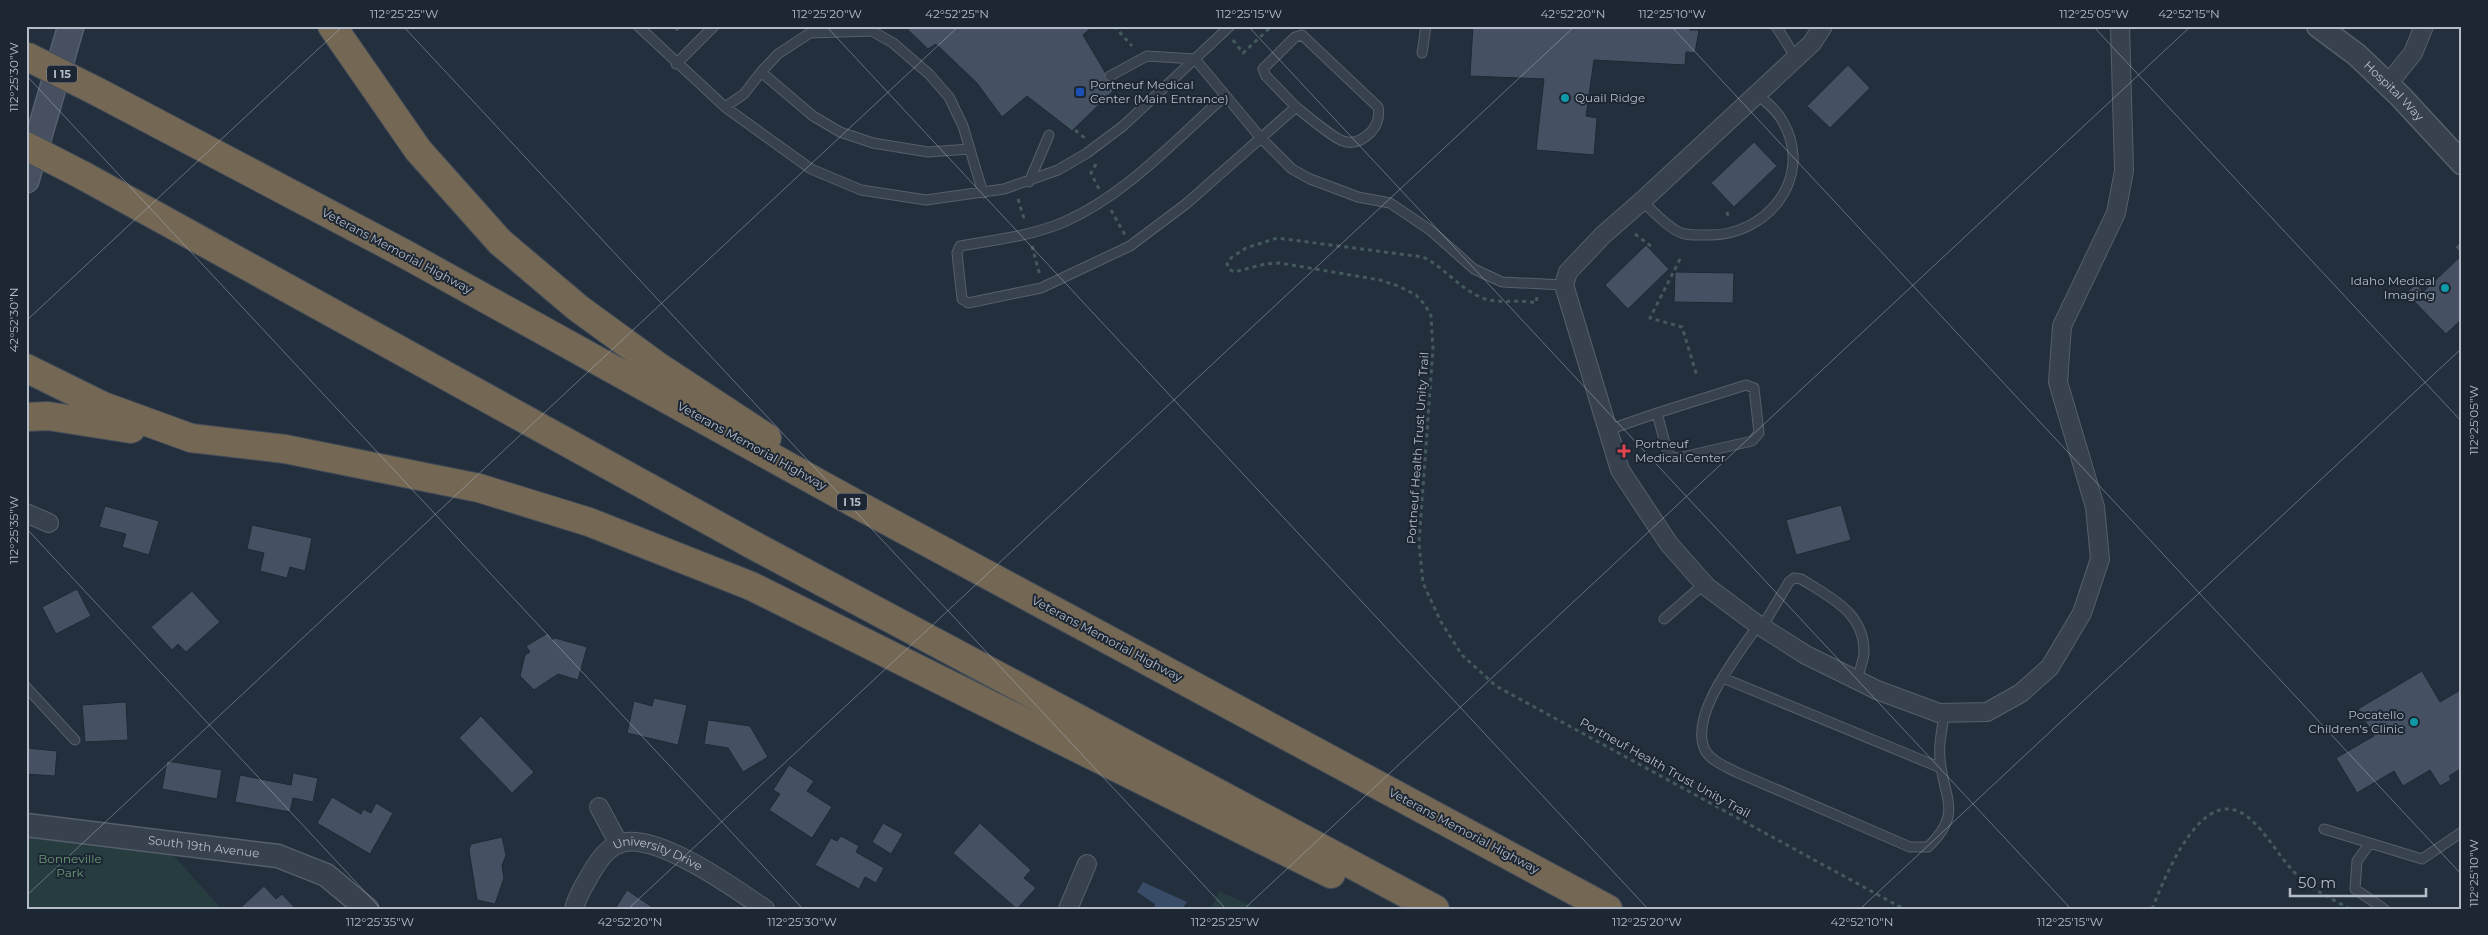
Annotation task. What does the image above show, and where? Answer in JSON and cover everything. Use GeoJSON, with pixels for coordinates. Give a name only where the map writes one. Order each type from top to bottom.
{"type":"FeatureCollection","features":[{"type":"Feature","properties":{"kind":"highway"},"geometry":{"type":"LineString","coordinates":[[332,26],[418,150],[500,242],[578,308],[659,366],[745,421],[858,506]]}},
{"type":"Feature","properties":{"kind":"highway","name":"Veterans Memorial Highway"},"geometry":{"type":"LineString","coordinates":[[26,56],[405,254],[858,506],[1608,909]]}},
{"type":"Feature","properties":{"kind":"highway"},"geometry":{"type":"LineString","coordinates":[[26,146],[84,176],[753,545],[1435,909]]}},
{"type":"Feature","properties":{"kind":"highway"},"geometry":{"type":"LineString","coordinates":[[26,368],[103,406],[191,438]]}},
{"type":"Feature","properties":{"kind":"highway"},"geometry":{"type":"LineString","coordinates":[[26,417],[48,416],[191,438],[285,449],[479,488],[589,522],[751,586],[1344,880],[1391,885]]}},
{"type":"Feature","properties":{"kind":"main road"},"geometry":{"type":"LineString","coordinates":[[26,180],[71,26]]}},
{"type":"Feature","properties":{"kind":"street"},"geometry":{"type":"LineString","coordinates":[[1823,26],[1812,43],[1603,235],[1568,272],[1564,285],[1620,470],[1669,544],[1704,584],[1760,626],[1806,655],[1877,690],[1939,712],[1986,712],[2021,694],[2050,667],[2082,613],[2100,559],[2095,507],[2058,382],[2062,326],[2116,213],[2124,172],[2120,26]]}},
{"type":"Feature","properties":{"kind":"street","name":"Hospital Way"},"geometry":{"type":"LineString","coordinates":[[2318,26],[2358,55],[2462,163]]}},
{"type":"Feature","properties":{"kind":"street"},"geometry":{"type":"LineString","coordinates":[[2388,84],[2413,53],[2424,26]]}},
{"type":"Feature","properties":{"kind":"street"},"geometry":{"type":"LineString","coordinates":[[26,513],[49,524]]}},
{"type":"Feature","properties":{"kind":"street"},"geometry":{"type":"LineString","coordinates":[[599,807],[619,844]]}},
{"type":"Feature","properties":{"kind":"street","name":"South 19th Avenue"},"geometry":{"type":"LineString","coordinates":[[26,825],[278,856],[326,875],[367,909]]}},
{"type":"Feature","properties":{"kind":"street","name":"University Drive"},"geometry":{"type":"LineString","coordinates":[[574,909],[576,899],[599,859],[619,844],[641,843],[682,856],[765,909]]}},
{"type":"Feature","properties":{"kind":"street"},"geometry":{"type":"LineString","coordinates":[[1068,909],[1087,864]]}},
{"type":"Feature","properties":{"kind":"lane"},"geometry":{"type":"LineString","coordinates":[[638,26],[676,64],[725,107],[811,169],[861,190],[926,200],[983,193],[1029,182],[1058,170],[1087,153],[1123,126],[1230,26]]}},
{"type":"Feature","properties":{"kind":"lane"},"geometry":{"type":"LineString","coordinates":[[676,64],[714,26]]}},
{"type":"Feature","properties":{"kind":"lane"},"geometry":{"type":"LineString","coordinates":[[1422,53],[1426,26]]}},
{"type":"Feature","properties":{"kind":"lane"},"geometry":{"type":"LineString","coordinates":[[1776,26],[1796,58]]}},
{"type":"Feature","properties":{"kind":"lane"},"geometry":{"type":"LineString","coordinates":[[725,107],[744,94],[778,54],[810,33],[872,31],[893,43],[929,74],[950,97],[963,126],[983,193]]}},
{"type":"Feature","properties":{"kind":"lane"},"geometry":{"type":"LineString","coordinates":[[1302,35],[1378,107],[1380,114],[1375,128],[1366,138],[1354,142],[1342,141],[1296,107],[1266,76],[1263,69],[1295,37],[1302,35]]}},
{"type":"Feature","properties":{"kind":"lane"},"geometry":{"type":"LineString","coordinates":[[1110,76],[1147,56],[1195,59],[1260,137],[1292,169],[1310,179],[1358,197],[1390,202],[1430,230],[1474,269],[1502,282],[1564,285]]}},
{"type":"Feature","properties":{"kind":"lane"},"geometry":{"type":"LineString","coordinates":[[761,72],[806,110],[840,132],[873,143],[928,152],[970,149]]}},
{"type":"Feature","properties":{"kind":"lane"},"geometry":{"type":"LineString","coordinates":[[1642,201],[1669,226],[1678,232],[1690,235],[1724,236],[1742,231],[1762,220],[1781,199],[1792,175],[1792,145],[1784,124],[1777,113],[1757,94]]}},
{"type":"Feature","properties":{"kind":"lane"},"geometry":{"type":"LineString","coordinates":[[1225,96],[1105,200],[1064,222],[1025,236],[960,246],[957,253],[962,299],[968,302],[1041,288],[1130,246],[1186,204],[1296,107]]}},
{"type":"Feature","properties":{"kind":"lane"},"geometry":{"type":"LineString","coordinates":[[1029,182],[1049,135]]}},
{"type":"Feature","properties":{"kind":"lane"},"geometry":{"type":"LineString","coordinates":[[1608,430],[1657,412],[1746,385],[1754,388],[1759,433],[1752,441],[1739,445],[1678,458],[1672,457],[1666,447],[1657,412]]}},
{"type":"Feature","properties":{"kind":"lane"},"geometry":{"type":"LineString","coordinates":[[1857,680],[1864,654],[1855,618],[1845,607],[1801,579],[1794,578],[1789,582],[1724,678],[1704,714],[1700,735],[1706,752],[1717,762],[1910,847],[1928,847],[1942,834],[1947,822],[1949,800],[1941,768],[1939,746],[1944,712]]}},
{"type":"Feature","properties":{"kind":"lane"},"geometry":{"type":"LineString","coordinates":[[1664,619],[1704,584]]}},
{"type":"Feature","properties":{"kind":"lane"},"geometry":{"type":"LineString","coordinates":[[1724,678],[1941,768]]}},
{"type":"Feature","properties":{"kind":"lane"},"geometry":{"type":"LineString","coordinates":[[26,687],[75,740]]}},
{"type":"Feature","properties":{"kind":"lane"},"geometry":{"type":"LineString","coordinates":[[2324,829],[2422,859],[2462,832]]}},
{"type":"Feature","properties":{"kind":"lane"},"geometry":{"type":"LineString","coordinates":[[2370,843],[2357,861],[2355,889],[2384,909]]}},
{"type":"Feature","properties":{"kind":"path"},"geometry":{"type":"LineString","coordinates":[[1114,26],[1132,46]]}},
{"type":"Feature","properties":{"kind":"path"},"geometry":{"type":"LineString","coordinates":[[1232,37],[1243,54],[1272,26]]}},
{"type":"Feature","properties":{"kind":"path"},"geometry":{"type":"LineString","coordinates":[[1069,126],[1086,140]]}},
{"type":"Feature","properties":{"kind":"path"},"geometry":{"type":"LineString","coordinates":[[1098,160],[1091,173],[1101,192]]}},
{"type":"Feature","properties":{"kind":"path"},"geometry":{"type":"LineString","coordinates":[[1018,199],[1027,226]]}},
{"type":"Feature","properties":{"kind":"path"},"geometry":{"type":"LineString","coordinates":[[1109,207],[1127,238]]}},
{"type":"Feature","properties":{"kind":"path"},"geometry":{"type":"LineString","coordinates":[[1635,234],[1652,247]]}},
{"type":"Feature","properties":{"kind":"path","name":"Portneuf Health Trust Unity Trail"},"geometry":{"type":"LineString","coordinates":[[1537,296],[1536,303],[1525,300],[1501,303],[1478,296],[1461,285],[1438,264],[1423,257],[1277,238],[1246,248],[1232,257],[1227,264],[1229,269],[1234,272],[1265,264],[1280,263],[1380,280],[1416,295],[1425,304],[1431,316],[1433,349],[1419,542],[1423,583],[1442,622],[1462,655],[1496,686],[1904,909]]}},
{"type":"Feature","properties":{"kind":"path"},"geometry":{"type":"LineString","coordinates":[[1031,243],[1040,279]]}},
{"type":"Feature","properties":{"kind":"path"},"geometry":{"type":"LineString","coordinates":[[1680,259],[1650,318],[1682,327],[1697,376]]}},
{"type":"Feature","properties":{"kind":"path"},"geometry":{"type":"LineString","coordinates":[[2152,909],[2176,857],[2189,836],[2205,817],[2216,810],[2232,808],[2249,818],[2301,880],[2349,909]]}},
{"type":"Feature","properties":{"kind":"green space","name":"Bonneville Park"},"geometry":{"type":"Polygon","coordinates":[[[26,818],[150,830],[222,909],[26,909],[26,818]]]}},
{"type":"Feature","properties":{"kind":"green space"},"geometry":{"type":"Polygon","coordinates":[[[1219,891],[1259,909],[1211,909],[1219,891]]]}},
{"type":"Feature","properties":{"kind":"water"},"geometry":{"type":"Polygon","coordinates":[[[1143,882],[1187,902],[1182,909],[1154,909],[1155,904],[1137,892],[1143,882]]]}},
{"type":"Feature","properties":{"kind":"building"},"geometry":{"type":"Polygon","coordinates":[[[671,26],[684,26],[677,32],[671,26]]]}},
{"type":"Feature","properties":{"kind":"building"},"geometry":{"type":"Polygon","coordinates":[[[910,26],[1093,26],[1083,35],[1115,89],[1072,131],[1027,96],[1002,117],[977,83],[936,44],[928,49],[908,30],[910,26]]]}},
{"type":"Feature","properties":{"kind":"building","name":"Quail Ridge"},"geometry":{"type":"Polygon","coordinates":[[[1473,26],[1691,26],[1690,30],[1699,30],[1695,53],[1686,52],[1685,65],[1594,60],[1586,116],[1597,118],[1594,155],[1536,150],[1544,79],[1470,76],[1473,26]]]}},
{"type":"Feature","properties":{"kind":"building"},"geometry":{"type":"Polygon","coordinates":[[[1848,65],[1870,88],[1830,128],[1807,106],[1848,65]]]}},
{"type":"Feature","properties":{"kind":"building"},"geometry":{"type":"Polygon","coordinates":[[[1754,142],[1777,166],[1734,207],[1711,183],[1754,142]]]}},
{"type":"Feature","properties":{"kind":"building"},"geometry":{"type":"Polygon","coordinates":[[[2462,241],[2462,255],[2455,247],[2462,241]]]}},
{"type":"Feature","properties":{"kind":"building"},"geometry":{"type":"Polygon","coordinates":[[[1646,245],[1669,269],[1628,309],[1605,285],[1646,245]]]}},
{"type":"Feature","properties":{"kind":"building","name":"Idaho Medical Imaging"},"geometry":{"type":"Polygon","coordinates":[[[2462,255],[2462,319],[2446,334],[2406,293],[2416,284],[2423,292],[2462,255]]]}},
{"type":"Feature","properties":{"kind":"building"},"geometry":{"type":"Polygon","coordinates":[[[1675,272],[1734,273],[1733,303],[1674,302],[1675,272]]]}},
{"type":"Feature","properties":{"kind":"building"},"geometry":{"type":"Polygon","coordinates":[[[1841,505],[1851,540],[1796,555],[1786,520],[1841,505]]]}},
{"type":"Feature","properties":{"kind":"building"},"geometry":{"type":"Polygon","coordinates":[[[105,506],[159,521],[149,555],[122,547],[126,534],[99,527],[105,506]]]}},
{"type":"Feature","properties":{"kind":"building"},"geometry":{"type":"Polygon","coordinates":[[[252,525],[312,538],[305,571],[290,567],[287,578],[260,571],[264,553],[247,549],[252,525]]]}},
{"type":"Feature","properties":{"kind":"building"},"geometry":{"type":"Polygon","coordinates":[[[77,589],[91,616],[56,634],[42,607],[77,589]]]}},
{"type":"Feature","properties":{"kind":"building"},"geometry":{"type":"Polygon","coordinates":[[[192,591],[220,622],[186,652],[178,644],[172,650],[151,627],[192,591]]]}},
{"type":"Feature","properties":{"kind":"building"},"geometry":{"type":"Polygon","coordinates":[[[548,633],[552,640],[555,638],[587,647],[578,680],[558,674],[534,690],[520,676],[525,655],[530,652],[526,646],[548,633]]]}},
{"type":"Feature","properties":{"kind":"building","name":"Pocatello Children's Clinic"},"geometry":{"type":"Polygon","coordinates":[[[2422,671],[2440,702],[2462,689],[2462,768],[2449,776],[2451,780],[2440,786],[2430,770],[2403,786],[2394,771],[2357,793],[2336,758],[2374,736],[2358,709],[2422,671]]]}},
{"type":"Feature","properties":{"kind":"building"},"geometry":{"type":"Polygon","coordinates":[[[654,698],[687,705],[678,745],[627,733],[634,701],[652,706],[654,698]]]}},
{"type":"Feature","properties":{"kind":"building"},"geometry":{"type":"Polygon","coordinates":[[[126,702],[128,740],[85,742],[82,705],[126,702]]]}},
{"type":"Feature","properties":{"kind":"building"},"geometry":{"type":"Polygon","coordinates":[[[481,716],[534,772],[512,793],[459,738],[481,716]]]}},
{"type":"Feature","properties":{"kind":"building"},"geometry":{"type":"Polygon","coordinates":[[[708,720],[750,726],[768,757],[743,772],[728,748],[704,744],[708,720]]]}},
{"type":"Feature","properties":{"kind":"building"},"geometry":{"type":"Polygon","coordinates":[[[26,748],[57,751],[55,776],[26,774],[26,748]]]}},
{"type":"Feature","properties":{"kind":"building"},"geometry":{"type":"Polygon","coordinates":[[[167,761],[222,770],[217,799],[162,789],[167,761]]]}},
{"type":"Feature","properties":{"kind":"building"},"geometry":{"type":"Polygon","coordinates":[[[789,765],[814,781],[807,791],[832,807],[812,838],[769,810],[780,794],[773,790],[789,765]]]}},
{"type":"Feature","properties":{"kind":"building"},"geometry":{"type":"Polygon","coordinates":[[[293,773],[318,778],[313,802],[293,798],[290,812],[235,802],[240,775],[291,785],[293,773]]]}},
{"type":"Feature","properties":{"kind":"building"},"geometry":{"type":"Polygon","coordinates":[[[332,797],[361,814],[363,809],[371,813],[376,803],[393,813],[370,854],[317,823],[332,797]]]}},
{"type":"Feature","properties":{"kind":"building"},"geometry":{"type":"Polygon","coordinates":[[[883,823],[903,834],[891,854],[872,842],[883,823]]]}},
{"type":"Feature","properties":{"kind":"building"},"geometry":{"type":"Polygon","coordinates":[[[980,823],[1031,870],[1024,878],[1036,888],[1017,909],[953,853],[980,823]]]}},
{"type":"Feature","properties":{"kind":"building"},"geometry":{"type":"Polygon","coordinates":[[[841,836],[859,846],[856,852],[884,868],[876,883],[865,877],[859,889],[815,865],[831,838],[837,841],[841,836]]]}},
{"type":"Feature","properties":{"kind":"building"},"geometry":{"type":"Polygon","coordinates":[[[502,837],[506,855],[502,866],[504,878],[495,904],[477,900],[469,850],[471,844],[502,837]]]}},
{"type":"Feature","properties":{"kind":"building"},"geometry":{"type":"Polygon","coordinates":[[[264,886],[276,899],[282,894],[296,909],[239,909],[264,886]]]}},
{"type":"Feature","properties":{"kind":"building"},"geometry":{"type":"Polygon","coordinates":[[[627,890],[655,909],[615,909],[627,890]]]}},
{"type":"Feature","properties":{"kind":"place","name":"Portneuf Medical Center (Main Entrance)"},"geometry":{"type":"Point","coordinates":[1080,92]}},
{"type":"Feature","properties":{"kind":"place","name":"Quail Ridge"},"geometry":{"type":"Point","coordinates":[1565,98]}},
{"type":"Feature","properties":{"kind":"place","name":"Idaho Medical Imaging"},"geometry":{"type":"Point","coordinates":[2445,288]}},
{"type":"Feature","properties":{"kind":"place","name":"Portneuf Medical Center"},"geometry":{"type":"Point","coordinates":[1624,451]}},
{"type":"Feature","properties":{"kind":"place","name":"Pocatello Children's Clinic"},"geometry":{"type":"Point","coordinates":[2414,722]}}]}
